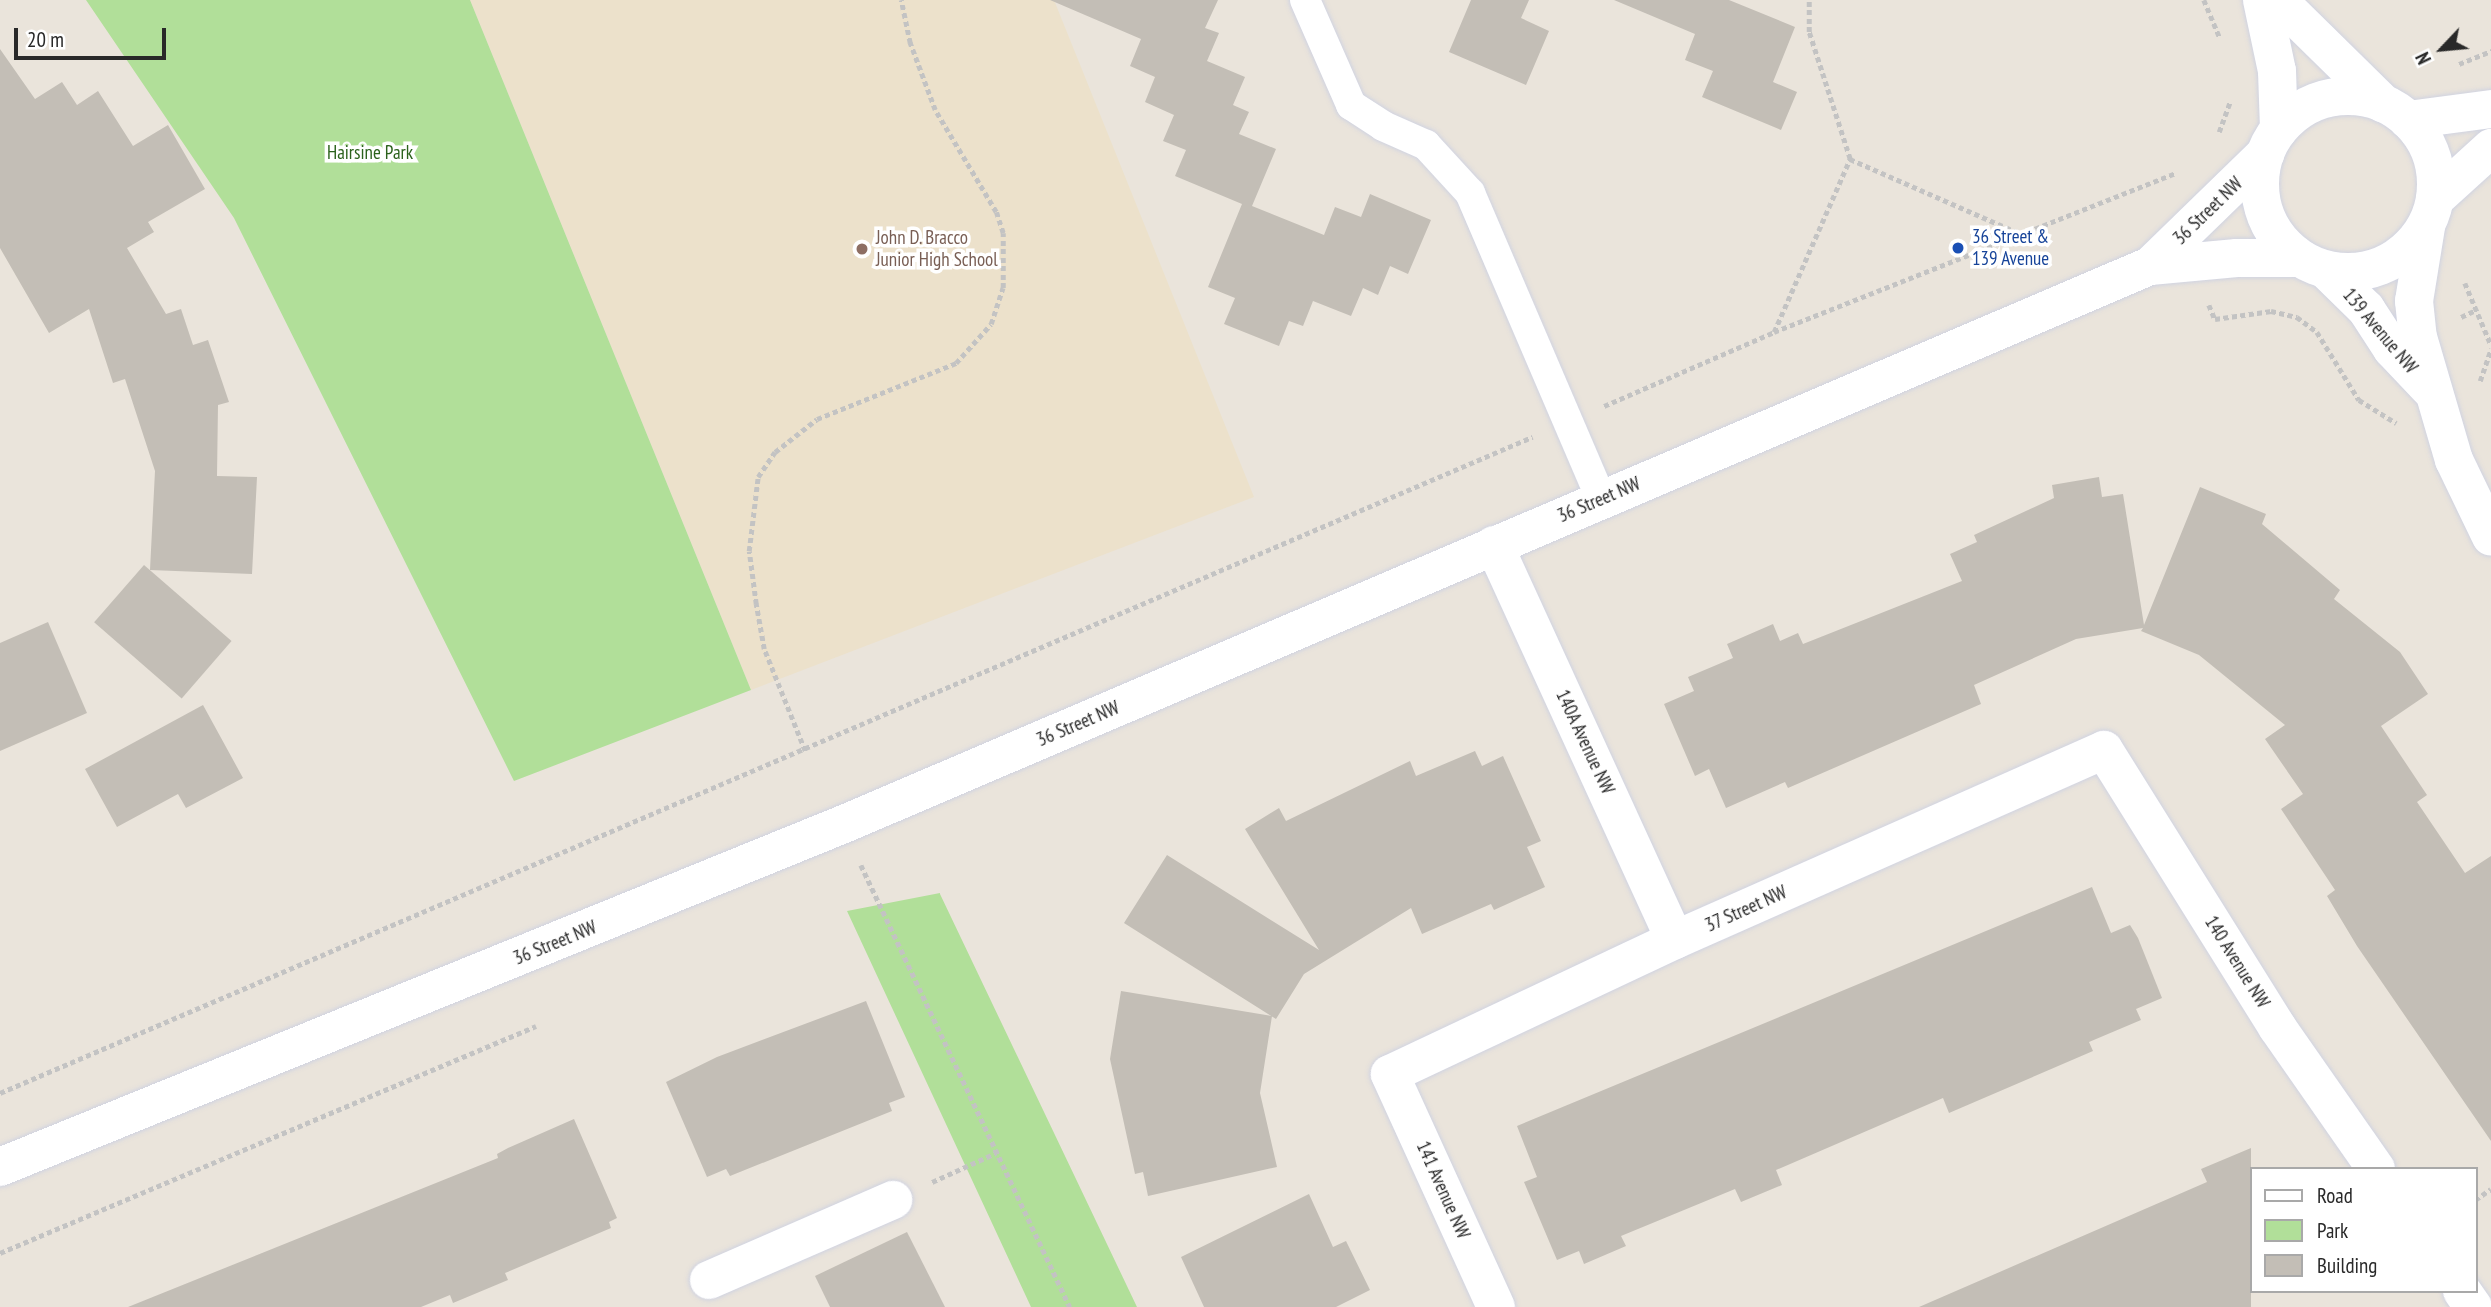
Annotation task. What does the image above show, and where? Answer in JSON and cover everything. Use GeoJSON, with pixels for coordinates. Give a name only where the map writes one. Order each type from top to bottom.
{"type":"FeatureCollection","features":[{"type":"Feature","properties":{"kind":"street"},"geometry":{"type":"LineString","coordinates":[[2262,0],[2277,71],[2272,142],[2260,183],[2264,212],[2278,238],[2312,264],[2355,273],[2383,266],[2408,250],[2431,213],[2491,148]]}},
{"type":"Feature","properties":{"kind":"street"},"geometry":{"type":"LineString","coordinates":[[2278,0],[2426,142],[2435,170],[2431,213]]}},
{"type":"Feature","properties":{"kind":"street"},"geometry":{"type":"LineString","coordinates":[[2272,142],[2300,110],[2327,99],[2356,96],[2396,112],[2491,109]]}},
{"type":"Feature","properties":{"kind":"street","name":"36 Street NW"},"geometry":{"type":"LineString","coordinates":[[2150,266],[2272,142]]}},
{"type":"Feature","properties":{"kind":"street","name":"139 Avenue NW"},"geometry":{"type":"LineString","coordinates":[[2431,213],[2414,301],[2418,337],[2454,460],[2491,537]]}},
{"type":"Feature","properties":{"kind":"street","name":"36 Street NW"},"geometry":{"type":"LineString","coordinates":[[0,1167],[844,824],[2150,266],[2237,258],[2312,264]]}},
{"type":"Feature","properties":{"kind":"street","name":"139 Avenue NW"},"geometry":{"type":"LineString","coordinates":[[2312,264],[2366,309],[2392,349],[2434,393]]}},
{"type":"Feature","properties":{"kind":"street","name":"140A Avenue NW"},"geometry":{"type":"LineString","coordinates":[[1494,545],[1675,940]]}},
{"type":"Feature","properties":{"kind":"street","name":"37 Street NW"},"geometry":{"type":"LineString","coordinates":[[1390,1074],[1675,940],[2104,750]]}},
{"type":"Feature","properties":{"kind":"street","name":"140 Avenue NW"},"geometry":{"type":"LineString","coordinates":[[2104,750],[2277,1027],[2375,1167]]}},
{"type":"Feature","properties":{"kind":"street","name":"141 Avenue NW"},"geometry":{"type":"LineString","coordinates":[[1390,1074],[1496,1307]]}},
{"type":"Feature","properties":{"kind":"street"},"geometry":{"type":"LineString","coordinates":[[709,1280],[893,1200]]}},
{"type":"Feature","properties":{"kind":"lane"},"geometry":{"type":"LineString","coordinates":[[1305,0],[1351,105],[1383,126],[1426,145],[1469,193],[1601,499]]}},
{"type":"Feature","properties":{"kind":"path"},"geometry":{"type":"LineString","coordinates":[[805,751],[764,649],[756,604],[749,551],[751,511],[758,477],[775,452],[817,419],[956,363],[991,324],[1003,288],[1003,233],[996,212],[935,110],[910,43],[901,0]]}},
{"type":"Feature","properties":{"kind":"path"},"geometry":{"type":"LineString","coordinates":[[1774,332],[1850,159],[1809,32],[1809,0]]}},
{"type":"Feature","properties":{"kind":"path"},"geometry":{"type":"LineString","coordinates":[[2204,0],[2222,43]]}},
{"type":"Feature","properties":{"kind":"path"},"geometry":{"type":"LineString","coordinates":[[2216,137],[2231,97]]}},
{"type":"Feature","properties":{"kind":"path"},"geometry":{"type":"LineString","coordinates":[[1850,159],[2021,234]]}},
{"type":"Feature","properties":{"kind":"path"},"geometry":{"type":"LineString","coordinates":[[0,1093],[805,751],[1774,332],[2186,168]]}},
{"type":"Feature","properties":{"kind":"path"},"geometry":{"type":"LineString","coordinates":[[2463,273],[2491,345]]}},
{"type":"Feature","properties":{"kind":"path"},"geometry":{"type":"LineString","coordinates":[[2205,295],[2215,319],[2271,311],[2297,317],[2318,332],[2359,400]]}},
{"type":"Feature","properties":{"kind":"path"},"geometry":{"type":"LineString","coordinates":[[859,861],[1070,1307]]}},
{"type":"Feature","properties":{"kind":"path"},"geometry":{"type":"LineString","coordinates":[[0,1253],[536,1026]]}},
{"type":"Feature","properties":{"kind":"path"},"geometry":{"type":"LineString","coordinates":[[893,1200],[996,1153]]}},
{"type":"Feature","properties":{"kind":"shaded area","name":"John D. Bracco Junior High School"},"geometry":{"type":"Polygon","coordinates":[[[470,0],[1054,0],[1254,497],[751,690],[470,0]]]}},
{"type":"Feature","properties":{"kind":"green space","name":"Hairsine Park"},"geometry":{"type":"Polygon","coordinates":[[[86,0],[470,0],[751,690],[514,781],[234,218],[86,0]]]}},
{"type":"Feature","properties":{"kind":"green space"},"geometry":{"type":"Polygon","coordinates":[[[940,893],[1137,1307],[1031,1307],[847,911],[940,893]]]}},
{"type":"Feature","properties":{"kind":"building"},"geometry":{"type":"Polygon","coordinates":[[[1050,0],[1218,0],[1205,28],[1219,33],[1207,61],[1245,77],[1233,105],[1249,112],[1239,134],[1276,149],[1252,206],[1324,235],[1335,207],[1361,217],[1370,194],[1431,220],[1408,274],[1390,266],[1378,295],[1363,288],[1351,316],[1313,301],[1303,326],[1289,321],[1279,346],[1224,324],[1235,298],[1208,287],[1242,204],[1175,176],[1186,150],[1163,141],[1174,115],[1145,102],[1155,77],[1130,66],[1141,39],[1050,0]]]}},
{"type":"Feature","properties":{"kind":"building"},"geometry":{"type":"Polygon","coordinates":[[[1471,0],[1529,0],[1521,18],[1549,31],[1526,85],[1449,52],[1471,0]]]}},
{"type":"Feature","properties":{"kind":"building"},"geometry":{"type":"Polygon","coordinates":[[[1614,0],[1729,0],[1795,27],[1773,82],[1797,92],[1781,130],[1702,97],[1713,71],[1685,60],[1695,34],[1614,0]]]}},
{"type":"Feature","properties":{"kind":"building"},"geometry":{"type":"Polygon","coordinates":[[[0,49],[35,99],[62,82],[77,105],[98,91],[133,146],[168,125],[205,189],[148,222],[154,232],[127,248],[166,314],[181,309],[193,345],[208,340],[229,402],[218,405],[217,476],[257,477],[252,574],[150,570],[155,471],[125,379],[113,383],[89,309],[49,333],[0,248],[0,49]]]}},
{"type":"Feature","properties":{"kind":"building"},"geometry":{"type":"Polygon","coordinates":[[[2099,477],[2102,497],[2123,494],[2144,625],[2200,487],[2266,514],[2262,524],[2340,590],[2334,599],[2400,652],[2428,694],[2381,726],[2427,795],[2417,802],[2465,873],[2491,856],[2491,1141],[2357,946],[2327,896],[2335,890],[2281,809],[2303,794],[2265,739],[2285,725],[2199,655],[2141,631],[2143,628],[2076,639],[1974,685],[1981,704],[1788,788],[1785,782],[1726,808],[1709,769],[1695,776],[1664,704],[1694,691],[1688,677],[1733,658],[1727,644],[1773,624],[1780,641],[1798,633],[1803,644],[1962,581],[1950,554],[1977,542],[1974,535],[2054,498],[2052,485],[2099,477]]]}},
{"type":"Feature","properties":{"kind":"building"},"geometry":{"type":"Polygon","coordinates":[[[144,565],[232,641],[182,698],[94,622],[144,565]]]}},
{"type":"Feature","properties":{"kind":"building"},"geometry":{"type":"Polygon","coordinates":[[[48,622],[87,713],[0,751],[0,643],[48,622]]]}},
{"type":"Feature","properties":{"kind":"building"},"geometry":{"type":"Polygon","coordinates":[[[203,705],[243,778],[186,808],[178,794],[117,827],[85,769],[203,705]]]}},
{"type":"Feature","properties":{"kind":"building"},"geometry":{"type":"Polygon","coordinates":[[[1475,751],[1482,766],[1503,756],[1541,841],[1527,847],[1545,887],[1494,910],[1491,904],[1422,934],[1411,908],[1304,974],[1276,1019],[1124,923],[1167,855],[1319,950],[1245,829],[1279,808],[1286,821],[1410,761],[1416,776],[1475,751]]]}},
{"type":"Feature","properties":{"kind":"building"},"geometry":{"type":"Polygon","coordinates":[[[2092,887],[2111,933],[2130,925],[2138,938],[2162,998],[2136,1009],[2141,1020],[2089,1042],[2093,1051],[1949,1113],[1943,1098],[1776,1170],[1782,1185],[1741,1202],[1735,1189],[1621,1236],[1626,1246],[1584,1264],[1579,1251],[1557,1260],[1524,1182],[1537,1177],[1517,1126],[2092,887]]]}},
{"type":"Feature","properties":{"kind":"building"},"geometry":{"type":"Polygon","coordinates":[[[1121,991],[1272,1016],[1260,1093],[1277,1167],[1148,1196],[1143,1172],[1135,1174],[1110,1059],[1121,991]]]}},
{"type":"Feature","properties":{"kind":"building"},"geometry":{"type":"Polygon","coordinates":[[[866,1001],[905,1097],[889,1103],[892,1111],[730,1176],[726,1169],[707,1177],[666,1082],[717,1057],[866,1001]]]}},
{"type":"Feature","properties":{"kind":"building"},"geometry":{"type":"Polygon","coordinates":[[[574,1119],[617,1218],[609,1222],[611,1228],[505,1273],[508,1280],[453,1303],[450,1295],[421,1307],[128,1307],[498,1158],[497,1154],[508,1148],[574,1119]]]}},
{"type":"Feature","properties":{"kind":"building"},"geometry":{"type":"Polygon","coordinates":[[[2251,1148],[2251,1307],[1919,1307],[2207,1182],[2201,1169],[2251,1148]]]}},
{"type":"Feature","properties":{"kind":"building"},"geometry":{"type":"Polygon","coordinates":[[[1309,1194],[1333,1247],[1346,1241],[1370,1290],[1336,1307],[1204,1307],[1181,1257],[1309,1194]]]}},
{"type":"Feature","properties":{"kind":"building"},"geometry":{"type":"Polygon","coordinates":[[[907,1232],[945,1307],[830,1307],[815,1276],[907,1232]]]}},
{"type":"Feature","properties":{"kind":"place","name":"36 Street & 139 Avenue"},"geometry":{"type":"Point","coordinates":[1958,248]}},
{"type":"Feature","properties":{"kind":"place","name":"John D. Bracco Junior High School"},"geometry":{"type":"Point","coordinates":[862,249]}}]}
